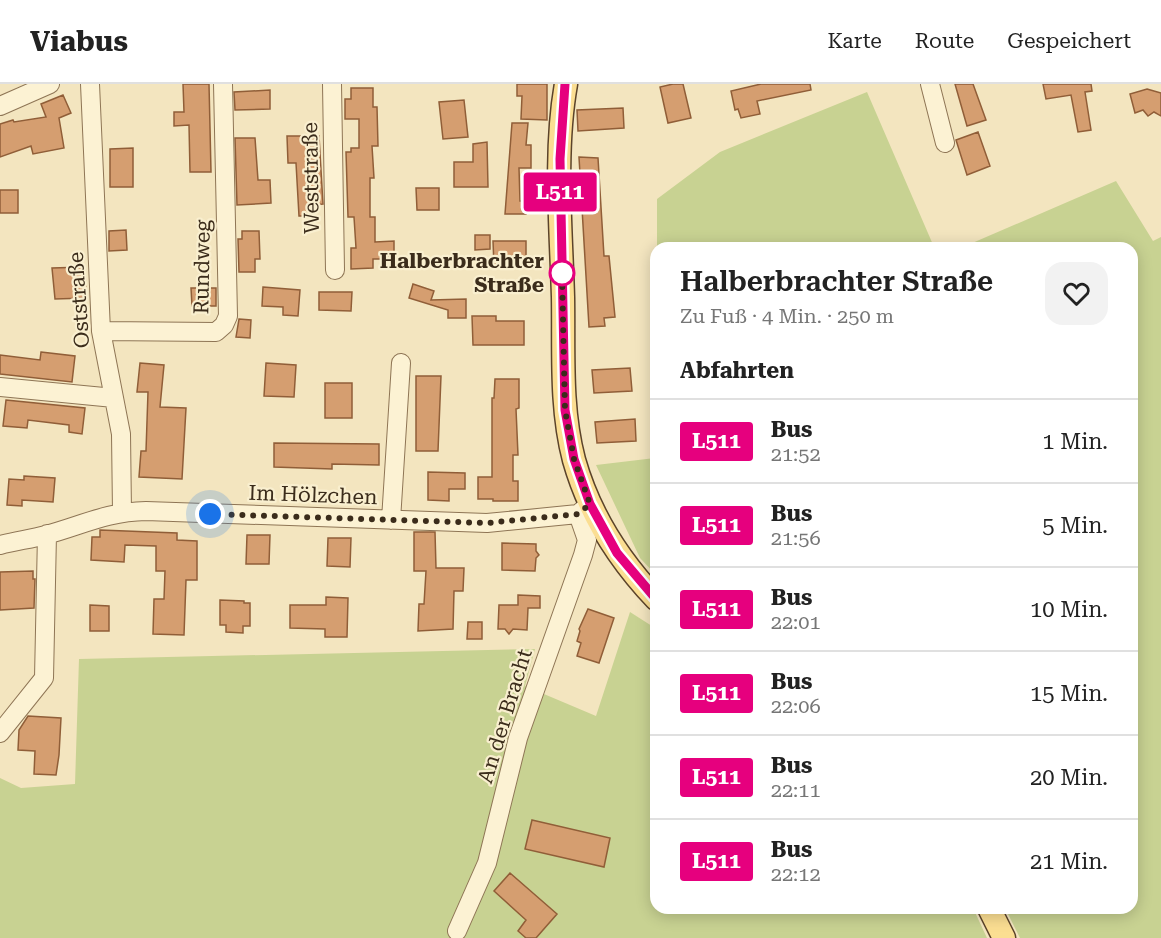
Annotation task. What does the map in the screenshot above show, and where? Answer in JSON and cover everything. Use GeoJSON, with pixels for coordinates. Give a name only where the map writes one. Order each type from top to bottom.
{"type":"FeatureCollection","features":[{"type":"Feature","properties":{"kind":"main road"},"geometry":{"type":"LineString","coordinates":[[566,84],[560,159],[565,410],[584,509],[650,592]]}},
{"type":"Feature","properties":{"kind":"main road"},"geometry":{"type":"LineString","coordinates":[[992,914],[1004,938]]}},
{"type":"Feature","properties":{"kind":"street"},"geometry":{"type":"LineString","coordinates":[[0,106],[50,84]]}},
{"type":"Feature","properties":{"kind":"street","name":"Oststraße"},"geometry":{"type":"LineString","coordinates":[[90,84],[101,332],[121,434],[122,512]]}},
{"type":"Feature","properties":{"kind":"street","name":"Rundweg"},"geometry":{"type":"LineString","coordinates":[[101,332],[216,332],[224,325],[228,316],[223,84]]}},
{"type":"Feature","properties":{"kind":"street","name":"Weststraße"},"geometry":{"type":"LineString","coordinates":[[332,84],[335,270]]}},
{"type":"Feature","properties":{"kind":"street"},"geometry":{"type":"LineString","coordinates":[[930,84],[945,143]]}},
{"type":"Feature","properties":{"kind":"street"},"geometry":{"type":"LineString","coordinates":[[391,520],[401,363]]}},
{"type":"Feature","properties":{"kind":"street"},"geometry":{"type":"LineString","coordinates":[[0,387],[114,398]]}},
{"type":"Feature","properties":{"kind":"street","name":"Im Hölzchen"},"geometry":{"type":"LineString","coordinates":[[0,545],[122,512],[487,523],[584,509]]}},
{"type":"Feature","properties":{"kind":"street","name":"An der Bracht"},"geometry":{"type":"LineString","coordinates":[[457,931],[487,862],[518,738],[583,555],[587,540],[584,509]]}},
{"type":"Feature","properties":{"kind":"street"},"geometry":{"type":"LineString","coordinates":[[0,733],[44,678],[47,534]]}},
{"type":"Feature","properties":{"kind":"green space"},"geometry":{"type":"Polygon","coordinates":[[[867,92],[932,242],[657,242],[657,199],[720,152],[867,92]]]}},
{"type":"Feature","properties":{"kind":"green space"},"geometry":{"type":"Polygon","coordinates":[[[1116,181],[1153,241],[1161,237],[1161,938],[1020,938],[1008,914],[1138,914],[1138,242],[975,242],[1116,181]]]}},
{"type":"Feature","properties":{"kind":"green space"},"geometry":{"type":"Polygon","coordinates":[[[650,459],[650,569],[640,558],[596,465],[650,459]]]}},
{"type":"Feature","properties":{"kind":"green space"},"geometry":{"type":"Polygon","coordinates":[[[630,612],[650,625],[650,914],[976,914],[987,938],[0,938],[0,778],[21,788],[75,784],[79,659],[535,649],[525,686],[596,716],[630,612]]]}},
{"type":"Feature","properties":{"kind":"building"},"geometry":{"type":"Polygon","coordinates":[[[183,84],[209,84],[211,172],[190,172],[189,125],[174,126],[174,112],[184,112],[183,84]]]}},
{"type":"Feature","properties":{"kind":"building"},"geometry":{"type":"Polygon","coordinates":[[[517,84],[547,84],[547,120],[521,119],[522,96],[517,96],[517,84]]]}},
{"type":"Feature","properties":{"kind":"building"},"geometry":{"type":"Polygon","coordinates":[[[683,84],[691,118],[668,123],[660,87],[683,84]]]}},
{"type":"Feature","properties":{"kind":"building"},"geometry":{"type":"Polygon","coordinates":[[[761,84],[810,84],[811,90],[757,101],[760,114],[741,118],[738,109],[735,110],[731,91],[761,84]]]}},
{"type":"Feature","properties":{"kind":"building"},"geometry":{"type":"Polygon","coordinates":[[[955,84],[973,84],[986,120],[967,126],[955,84]]]}},
{"type":"Feature","properties":{"kind":"building"},"geometry":{"type":"Polygon","coordinates":[[[1043,84],[1091,84],[1092,91],[1085,92],[1091,130],[1078,132],[1071,95],[1046,99],[1043,84]]]}},
{"type":"Feature","properties":{"kind":"building"},"geometry":{"type":"Polygon","coordinates":[[[351,88],[373,88],[373,107],[377,107],[378,146],[372,146],[374,178],[370,178],[370,217],[375,217],[375,242],[394,241],[394,259],[373,259],[373,268],[351,269],[351,248],[356,248],[354,217],[348,217],[346,152],[351,152],[351,148],[359,148],[359,119],[345,119],[345,99],[351,99],[351,88]]]}},
{"type":"Feature","properties":{"kind":"building"},"geometry":{"type":"Polygon","coordinates":[[[1147,89],[1161,93],[1161,116],[1154,112],[1148,116],[1143,110],[1135,113],[1130,94],[1147,89]]]}},
{"type":"Feature","properties":{"kind":"building"},"geometry":{"type":"Polygon","coordinates":[[[270,90],[270,109],[235,110],[234,92],[270,90]]]}},
{"type":"Feature","properties":{"kind":"building"},"geometry":{"type":"Polygon","coordinates":[[[63,95],[71,113],[59,118],[64,148],[33,154],[31,146],[0,157],[0,124],[13,120],[14,122],[46,117],[41,104],[63,95]]]}},
{"type":"Feature","properties":{"kind":"building"},"geometry":{"type":"Polygon","coordinates":[[[464,100],[468,137],[443,139],[439,102],[464,100]]]}},
{"type":"Feature","properties":{"kind":"building"},"geometry":{"type":"Polygon","coordinates":[[[623,108],[624,128],[578,131],[577,110],[623,108]]]}},
{"type":"Feature","properties":{"kind":"building"},"geometry":{"type":"Polygon","coordinates":[[[512,123],[528,123],[526,145],[531,145],[531,168],[519,168],[520,201],[526,201],[526,214],[505,214],[512,123]]]}},
{"type":"Feature","properties":{"kind":"building"},"geometry":{"type":"Polygon","coordinates":[[[978,132],[990,166],[967,175],[956,140],[978,132]]]}},
{"type":"Feature","properties":{"kind":"building"},"geometry":{"type":"Polygon","coordinates":[[[287,136],[319,136],[323,204],[312,205],[313,216],[299,216],[296,163],[288,163],[287,136]]]}},
{"type":"Feature","properties":{"kind":"building"},"geometry":{"type":"Polygon","coordinates":[[[235,138],[255,138],[258,180],[270,180],[271,203],[237,205],[235,138]]]}},
{"type":"Feature","properties":{"kind":"building"},"geometry":{"type":"Polygon","coordinates":[[[487,142],[488,187],[454,187],[454,162],[473,162],[473,144],[487,142]]]}},
{"type":"Feature","properties":{"kind":"building"},"geometry":{"type":"Polygon","coordinates":[[[133,148],[133,187],[110,187],[110,149],[133,148]]]}},
{"type":"Feature","properties":{"kind":"building"},"geometry":{"type":"Polygon","coordinates":[[[579,157],[598,158],[604,256],[609,256],[615,317],[604,318],[605,326],[589,327],[579,157]]]}},
{"type":"Feature","properties":{"kind":"building"},"geometry":{"type":"Polygon","coordinates":[[[416,188],[439,188],[439,210],[417,210],[416,188]]]}},
{"type":"Feature","properties":{"kind":"building"},"geometry":{"type":"Polygon","coordinates":[[[0,190],[18,190],[18,213],[0,213],[0,190]]]}},
{"type":"Feature","properties":{"kind":"building"},"geometry":{"type":"Polygon","coordinates":[[[126,230],[127,250],[109,251],[109,231],[126,230]]]}},
{"type":"Feature","properties":{"kind":"building"},"geometry":{"type":"Polygon","coordinates":[[[242,231],[259,231],[260,259],[255,259],[255,272],[239,272],[238,239],[242,239],[242,231]]]}},
{"type":"Feature","properties":{"kind":"building"},"geometry":{"type":"Polygon","coordinates":[[[475,235],[490,235],[490,249],[475,250],[475,235]]]}},
{"type":"Feature","properties":{"kind":"building"},"geometry":{"type":"Polygon","coordinates":[[[493,241],[526,241],[526,266],[494,266],[493,241]]]}},
{"type":"Feature","properties":{"kind":"building"},"geometry":{"type":"Polygon","coordinates":[[[85,267],[86,298],[55,299],[52,268],[85,267]]]}},
{"type":"Feature","properties":{"kind":"building"},"geometry":{"type":"Polygon","coordinates":[[[413,284],[434,291],[431,300],[466,299],[466,318],[448,318],[448,310],[409,298],[413,284]]]}},
{"type":"Feature","properties":{"kind":"building"},"geometry":{"type":"Polygon","coordinates":[[[263,287],[300,290],[298,316],[283,315],[283,307],[262,306],[263,287]]]}},
{"type":"Feature","properties":{"kind":"building"},"geometry":{"type":"Polygon","coordinates":[[[191,288],[216,288],[216,306],[192,306],[191,288]]]}},
{"type":"Feature","properties":{"kind":"building"},"geometry":{"type":"Polygon","coordinates":[[[319,292],[352,292],[351,311],[319,310],[319,292]]]}},
{"type":"Feature","properties":{"kind":"building"},"geometry":{"type":"Polygon","coordinates":[[[472,316],[496,316],[496,321],[524,321],[524,345],[473,345],[472,316]]]}},
{"type":"Feature","properties":{"kind":"building"},"geometry":{"type":"Polygon","coordinates":[[[239,319],[251,320],[250,338],[236,337],[239,319]]]}},
{"type":"Feature","properties":{"kind":"building"},"geometry":{"type":"Polygon","coordinates":[[[41,352],[75,356],[72,382],[0,374],[0,355],[40,360],[41,352]]]}},
{"type":"Feature","properties":{"kind":"building"},"geometry":{"type":"Polygon","coordinates":[[[140,363],[164,365],[160,407],[186,408],[182,479],[139,477],[141,451],[146,451],[148,392],[137,392],[140,363]]]}},
{"type":"Feature","properties":{"kind":"building"},"geometry":{"type":"Polygon","coordinates":[[[266,363],[296,365],[294,397],[264,396],[266,363]]]}},
{"type":"Feature","properties":{"kind":"building"},"geometry":{"type":"Polygon","coordinates":[[[630,368],[632,391],[594,393],[592,370],[630,368]]]}},
{"type":"Feature","properties":{"kind":"building"},"geometry":{"type":"Polygon","coordinates":[[[416,376],[441,376],[438,451],[416,451],[416,376]]]}},
{"type":"Feature","properties":{"kind":"building"},"geometry":{"type":"Polygon","coordinates":[[[495,379],[519,379],[519,408],[516,409],[518,455],[513,455],[513,481],[518,481],[518,501],[478,499],[478,477],[492,477],[492,398],[494,398],[495,379]]]}},
{"type":"Feature","properties":{"kind":"building"},"geometry":{"type":"Polygon","coordinates":[[[325,383],[352,383],[352,418],[325,418],[325,383]]]}},
{"type":"Feature","properties":{"kind":"building"},"geometry":{"type":"Polygon","coordinates":[[[6,400],[85,408],[82,434],[69,432],[69,425],[28,420],[27,428],[3,426],[6,400]]]}},
{"type":"Feature","properties":{"kind":"building"},"geometry":{"type":"Polygon","coordinates":[[[635,419],[636,441],[597,443],[595,422],[635,419]]]}},
{"type":"Feature","properties":{"kind":"building"},"geometry":{"type":"Polygon","coordinates":[[[274,443],[379,444],[379,465],[332,464],[332,469],[274,467],[274,443]]]}},
{"type":"Feature","properties":{"kind":"building"},"geometry":{"type":"Polygon","coordinates":[[[428,472],[465,473],[465,489],[449,489],[449,501],[428,500],[428,472]]]}},
{"type":"Feature","properties":{"kind":"building"},"geometry":{"type":"Polygon","coordinates":[[[24,476],[55,478],[53,502],[22,500],[22,506],[7,505],[9,479],[24,480],[24,476]]]}},
{"type":"Feature","properties":{"kind":"building"},"geometry":{"type":"Polygon","coordinates":[[[100,530],[177,533],[177,540],[197,541],[197,580],[186,580],[184,635],[153,634],[154,599],[164,599],[165,571],[156,571],[156,546],[125,545],[124,562],[91,560],[92,537],[100,537],[100,530]]]}},
{"type":"Feature","properties":{"kind":"building"},"geometry":{"type":"Polygon","coordinates":[[[414,532],[435,532],[436,568],[464,568],[463,591],[454,591],[453,629],[418,631],[419,604],[424,604],[426,571],[414,571],[414,532]]]}},
{"type":"Feature","properties":{"kind":"building"},"geometry":{"type":"Polygon","coordinates":[[[247,535],[270,535],[269,564],[246,564],[247,535]]]}},
{"type":"Feature","properties":{"kind":"building"},"geometry":{"type":"Polygon","coordinates":[[[328,538],[351,538],[350,567],[327,566],[328,538]]]}},
{"type":"Feature","properties":{"kind":"building"},"geometry":{"type":"Polygon","coordinates":[[[502,543],[536,544],[536,551],[539,555],[536,558],[535,571],[502,570],[502,543]]]}},
{"type":"Feature","properties":{"kind":"building"},"geometry":{"type":"Polygon","coordinates":[[[33,571],[34,608],[0,610],[0,572],[33,571]]]}},
{"type":"Feature","properties":{"kind":"building"},"geometry":{"type":"Polygon","coordinates":[[[518,595],[540,596],[540,608],[528,608],[527,630],[513,629],[509,634],[505,629],[498,629],[499,605],[518,605],[518,595]]]}},
{"type":"Feature","properties":{"kind":"building"},"geometry":{"type":"Polygon","coordinates":[[[326,597],[348,598],[347,637],[325,637],[325,629],[290,628],[290,605],[326,605],[326,597]]]}},
{"type":"Feature","properties":{"kind":"building"},"geometry":{"type":"Polygon","coordinates":[[[220,600],[250,603],[250,626],[243,626],[243,633],[226,632],[226,625],[220,625],[220,600]]]}},
{"type":"Feature","properties":{"kind":"building"},"geometry":{"type":"Polygon","coordinates":[[[90,605],[109,606],[109,631],[90,631],[90,605]]]}},
{"type":"Feature","properties":{"kind":"building"},"geometry":{"type":"Polygon","coordinates":[[[588,609],[614,618],[599,663],[577,656],[581,643],[577,641],[579,629],[588,609]]]}},
{"type":"Feature","properties":{"kind":"building"},"geometry":{"type":"Polygon","coordinates":[[[468,622],[482,622],[482,639],[467,639],[468,622]]]}},
{"type":"Feature","properties":{"kind":"building"},"geometry":{"type":"Polygon","coordinates":[[[28,716],[61,718],[56,775],[34,774],[35,751],[18,750],[19,730],[28,716]]]}},
{"type":"Feature","properties":{"kind":"building"},"geometry":{"type":"Polygon","coordinates":[[[532,820],[610,838],[604,867],[525,849],[532,820]]]}},
{"type":"Feature","properties":{"kind":"building"},"geometry":{"type":"Polygon","coordinates":[[[510,873],[557,914],[536,938],[526,938],[518,931],[526,920],[494,891],[510,873]]]}},
{"type":"Feature","properties":{"kind":"bus line","name":"L511"},"geometry":{"type":"LineString","coordinates":[[565,84],[560,159],[565,410],[574,459],[590,504],[617,553],[650,593]]}},
{"type":"Feature","properties":{"kind":"place","name":"Halberbrachter Straße"},"geometry":{"type":"Point","coordinates":[562,273]}},
{"type":"Feature","properties":{"kind":"route"},"geometry":{"type":"LineString","coordinates":[[210,514],[487,523],[578,514],[590,504],[574,459],[565,410],[562,273]]}}]}
